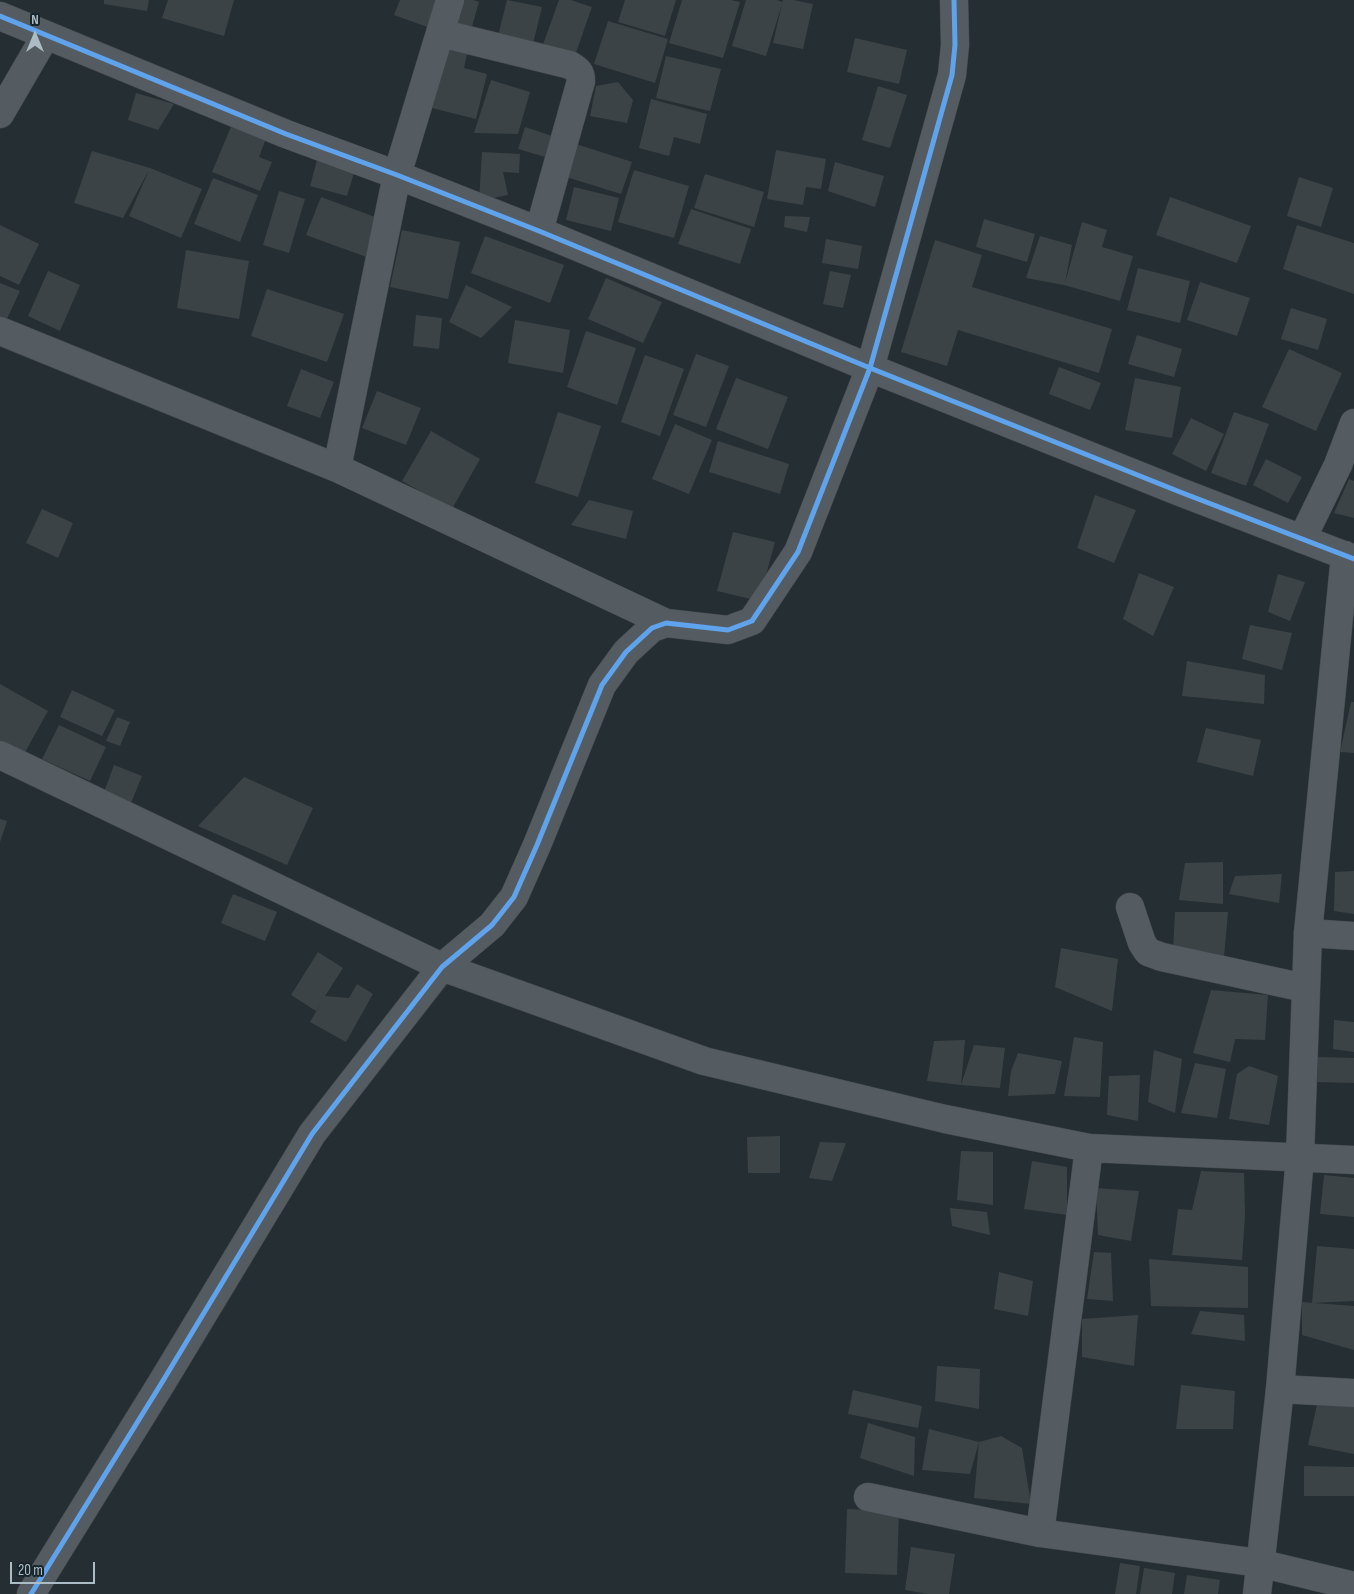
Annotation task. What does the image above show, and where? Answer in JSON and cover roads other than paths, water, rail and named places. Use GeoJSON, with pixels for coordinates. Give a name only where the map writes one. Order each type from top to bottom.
{"type":"FeatureCollection","features":[{"type":"Feature","properties":{"kind":"street"},"geometry":{"type":"LineString","coordinates":[[4,0],[0,17],[46,34],[286,134],[539,231],[870,368],[1349,557],[1308,933],[1300,1157],[1280,1389],[1257,1594]]}},
{"type":"Feature","properties":{"kind":"street"},"geometry":{"type":"LineString","coordinates":[[337,468],[396,175],[450,0]]}},
{"type":"Feature","properties":{"kind":"street"},"geometry":{"type":"LineString","coordinates":[[0,331],[337,468],[666,623],[728,630],[752,621],[798,552],[870,368],[952,75],[955,45],[954,0]]}},
{"type":"Feature","properties":{"kind":"street"},"geometry":{"type":"LineString","coordinates":[[440,33],[570,65],[577,68],[581,74],[581,81],[539,231]]}},
{"type":"Feature","properties":{"kind":"street"},"geometry":{"type":"LineString","coordinates":[[0,114],[46,34]]}},
{"type":"Feature","properties":{"kind":"street"},"geometry":{"type":"LineString","coordinates":[[1302,539],[1338,465],[1354,423]]}},
{"type":"Feature","properties":{"kind":"street"},"geometry":{"type":"LineString","coordinates":[[30,1594],[162,1384],[312,1134],[442,967],[492,925],[514,896],[537,845],[602,685],[626,652],[652,628],[666,623]]}},
{"type":"Feature","properties":{"kind":"street"},"geometry":{"type":"LineString","coordinates":[[0,755],[442,967],[704,1061],[945,1119],[1089,1148],[1354,1160]]}},
{"type":"Feature","properties":{"kind":"street"},"geometry":{"type":"LineString","coordinates":[[1130,907],[1142,943],[1148,952],[1162,957],[1305,988]]}},
{"type":"Feature","properties":{"kind":"street"},"geometry":{"type":"LineString","coordinates":[[1308,933],[1354,936]]}},
{"type":"Feature","properties":{"kind":"street"},"geometry":{"type":"LineString","coordinates":[[1040,1533],[1089,1148]]}},
{"type":"Feature","properties":{"kind":"street"},"geometry":{"type":"LineString","coordinates":[[1280,1389],[1354,1393]]}},
{"type":"Feature","properties":{"kind":"street"},"geometry":{"type":"LineString","coordinates":[[868,1497],[1040,1533],[1259,1563],[1354,1586]]}}]}
